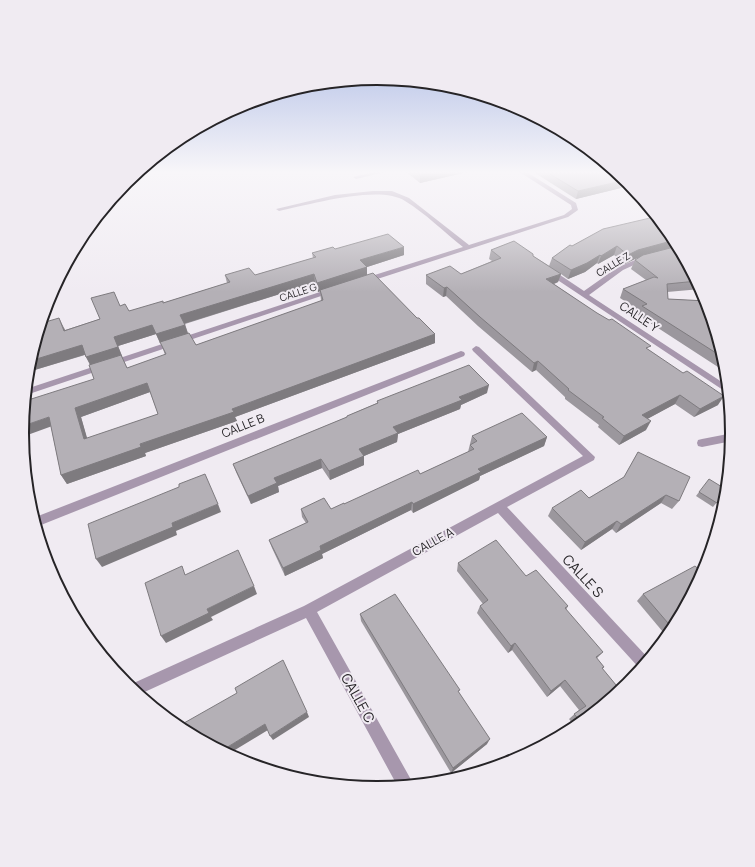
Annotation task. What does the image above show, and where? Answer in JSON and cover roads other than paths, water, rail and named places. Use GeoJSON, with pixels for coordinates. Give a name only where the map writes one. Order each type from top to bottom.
{"type":"FeatureCollection","features":[{"type":"Feature","properties":{"kind":"street"},"geometry":{"type":"LineString","coordinates":[[423,211],[467,247]]}},
{"type":"Feature","properties":{"kind":"street"},"geometry":{"type":"LineString","coordinates":[[355,284],[566,216],[572,211]]}},
{"type":"Feature","properties":{"kind":"street","name":"CALLE Z"},"geometry":{"type":"LineString","coordinates":[[584,295],[622,268],[637,260],[651,257]]}},
{"type":"Feature","properties":{"kind":"street","name":"CALLE Y"},"geometry":{"type":"LineString","coordinates":[[542,267],[723,387]]}},
{"type":"Feature","properties":{"kind":"street","name":"CALLE G"},"geometry":{"type":"LineString","coordinates":[[32,390],[340,289]]}},
{"type":"Feature","properties":{"kind":"street","name":"CALLE A"},"geometry":{"type":"LineString","coordinates":[[139,687],[309,610],[590,457],[476,349]]}},
{"type":"Feature","properties":{"kind":"street","name":"CALLE B"},"geometry":{"type":"LineString","coordinates":[[40,520],[461,354]]}},
{"type":"Feature","properties":{"kind":"street"},"geometry":{"type":"LineString","coordinates":[[702,443],[726,438]]}},
{"type":"Feature","properties":{"kind":"street","name":"CALLE S"},"geometry":{"type":"LineString","coordinates":[[499,506],[641,661]]}},
{"type":"Feature","properties":{"kind":"street","name":"CALLE C"},"geometry":{"type":"LineString","coordinates":[[309,610],[403,781]]}}]}
